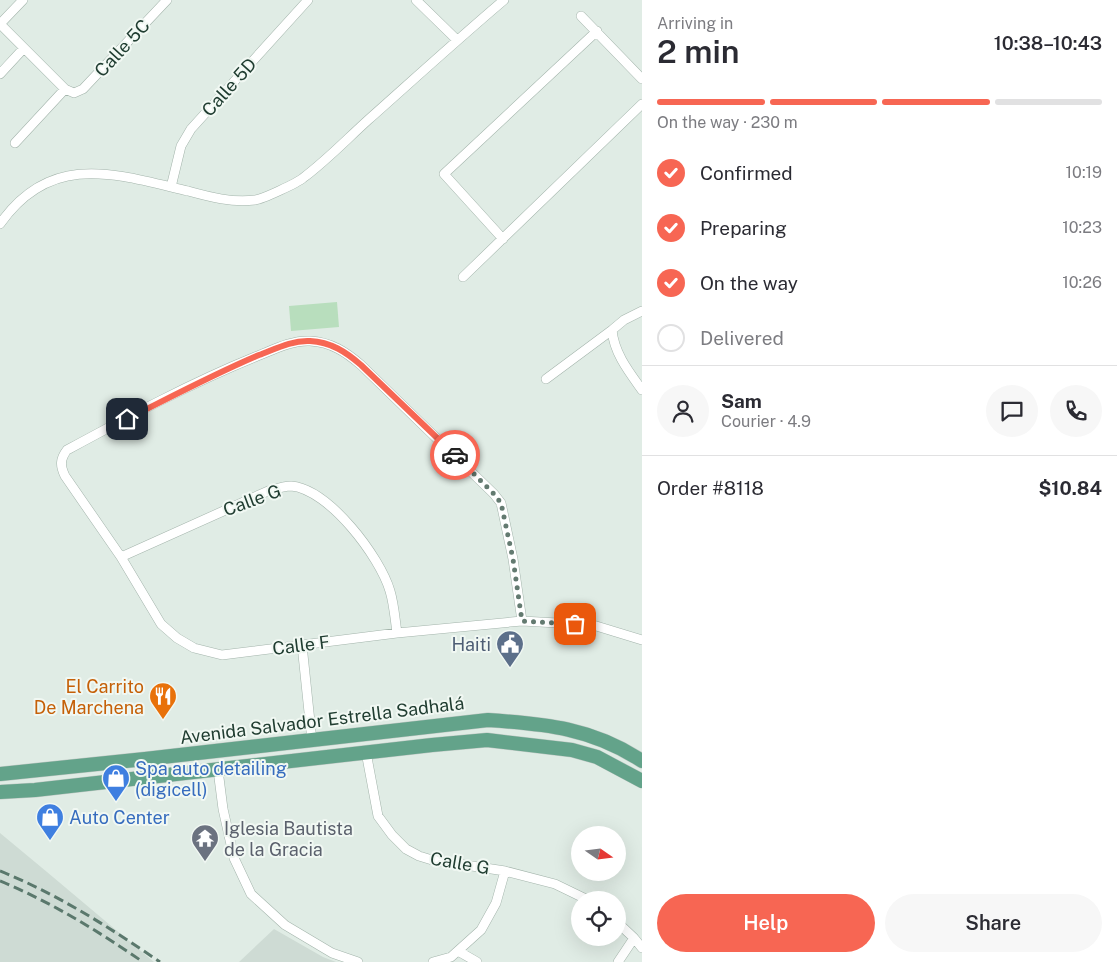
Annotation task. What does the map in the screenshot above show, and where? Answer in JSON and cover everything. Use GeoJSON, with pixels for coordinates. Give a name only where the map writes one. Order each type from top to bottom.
{"type":"FeatureCollection","features":[{"type":"Feature","properties":{"kind":"main road","name":"Avenida Salvador Estrella Sadhalá"},"geometry":{"type":"LineString","coordinates":[[0,774],[312,741],[488,720],[578,731],[621,748],[642,761]]}},
{"type":"Feature","properties":{"kind":"main road","name":"Avenida Salvador Estrella Sadhalá"},"geometry":{"type":"LineString","coordinates":[[0,792],[35,790],[487,740],[572,750],[597,757],[642,781]]}},
{"type":"Feature","properties":{"kind":"street"},"geometry":{"type":"LineString","coordinates":[[22,0],[0,24],[70,91]]}},
{"type":"Feature","properties":{"kind":"street","name":"Calle 5C"},"geometry":{"type":"LineString","coordinates":[[15,143],[70,91],[83,89],[168,0]]}},
{"type":"Feature","properties":{"kind":"street","name":"Calle 5D"},"geometry":{"type":"LineString","coordinates":[[171,187],[181,146],[191,129],[308,0]]}},
{"type":"Feature","properties":{"kind":"street"},"geometry":{"type":"LineString","coordinates":[[416,0],[457,40]]}},
{"type":"Feature","properties":{"kind":"street"},"geometry":{"type":"LineString","coordinates":[[0,224],[8,212],[25,194],[52,180],[75,173],[111,174],[224,200],[257,200],[302,180],[504,0]]}},
{"type":"Feature","properties":{"kind":"street"},"geometry":{"type":"LineString","coordinates":[[581,16],[642,79]]}},
{"type":"Feature","properties":{"kind":"street"},"geometry":{"type":"LineString","coordinates":[[503,239],[444,174],[597,31]]}},
{"type":"Feature","properties":{"kind":"street"},"geometry":{"type":"LineString","coordinates":[[0,74],[24,48]]}},
{"type":"Feature","properties":{"kind":"street"},"geometry":{"type":"LineString","coordinates":[[463,277],[642,104]]}},
{"type":"Feature","properties":{"kind":"street"},"geometry":{"type":"LineString","coordinates":[[546,380],[624,320],[642,311]]}},
{"type":"Feature","properties":{"kind":"street"},"geometry":{"type":"LineString","coordinates":[[612,330],[613,340],[622,360],[642,390]]}},
{"type":"Feature","properties":{"kind":"street","name":"Calle F"},"geometry":{"type":"LineString","coordinates":[[522,621],[513,559],[501,503],[467,467],[361,365],[344,351],[334,346],[310,341],[276,348],[228,368],[66,450],[62,457],[61,469],[65,476],[121,557],[161,624],[177,638],[194,648],[222,655],[397,633],[522,621],[593,625],[642,640]]}},
{"type":"Feature","properties":{"kind":"street","name":"Calle G"},"geometry":{"type":"LineString","coordinates":[[121,557],[268,491],[290,486],[306,490],[329,506],[349,525],[370,550],[382,570],[391,592],[397,633]]}},
{"type":"Feature","properties":{"kind":"street"},"geometry":{"type":"LineString","coordinates":[[302,645],[312,741]]}},
{"type":"Feature","properties":{"kind":"street","name":"Calle G"},"geometry":{"type":"LineString","coordinates":[[366,752],[378,816],[392,835],[406,848],[432,860],[506,870],[555,884],[571,892]]}},
{"type":"Feature","properties":{"kind":"street"},"geometry":{"type":"LineString","coordinates":[[218,770],[223,809],[234,858],[251,894],[285,925],[332,953],[358,962]]}},
{"type":"Feature","properties":{"kind":"street"},"geometry":{"type":"LineString","coordinates":[[433,962],[451,957],[481,930],[496,903],[506,870]]}},
{"type":"Feature","properties":{"kind":"street"},"geometry":{"type":"LineString","coordinates":[[626,930],[642,948]]}},
{"type":"Feature","properties":{"kind":"street"},"geometry":{"type":"LineString","coordinates":[[618,962],[634,938]]}},
{"type":"Feature","properties":{"kind":"street"},"geometry":{"type":"LineString","coordinates":[[458,951],[477,962]]}},
{"type":"Feature","properties":{"kind":"shaded area"},"geometry":{"type":"Polygon","coordinates":[[[0,833],[47,872],[154,962],[0,962],[0,833]]]}},
{"type":"Feature","properties":{"kind":"shaded area"},"geometry":{"type":"Polygon","coordinates":[[[274,929],[323,957],[336,962],[239,962],[274,929]]]}},
{"type":"Feature","properties":{"kind":"green space"},"geometry":{"type":"Polygon","coordinates":[[[337,302],[339,327],[291,331],[289,306],[337,302]]]}},
{"type":"Feature","properties":{"kind":"railway"},"geometry":{"type":"LineString","coordinates":[[0,871],[42,890],[82,912],[160,962]]}},
{"type":"Feature","properties":{"kind":"railway"},"geometry":{"type":"LineString","coordinates":[[0,881],[38,898],[74,918],[143,962]]}},
{"type":"Feature","properties":{"kind":"way so far"},"geometry":{"type":"LineString","coordinates":[[455,455],[501,503],[513,559],[522,621],[575,624]]}},
{"type":"Feature","properties":{"kind":"place","name":"Haiti"},"geometry":{"type":"Point","coordinates":[510,668]}},
{"type":"Feature","properties":{"kind":"place","name":"El Carrito De Marchena"},"geometry":{"type":"Point","coordinates":[163,720]}},
{"type":"Feature","properties":{"kind":"place","name":"Spa auto detailing (digicell)"},"geometry":{"type":"Point","coordinates":[116,802]}},
{"type":"Feature","properties":{"kind":"place","name":"Auto Center"},"geometry":{"type":"Point","coordinates":[50,841]}},
{"type":"Feature","properties":{"kind":"place","name":"Iglesia Bautista de la Gracia"},"geometry":{"type":"Point","coordinates":[205,862]}},
{"type":"Feature","properties":{"kind":"route"},"geometry":{"type":"LineString","coordinates":[[127,419],[228,368],[276,348],[298,342],[321,342],[344,351],[361,365],[455,455]]}}]}
